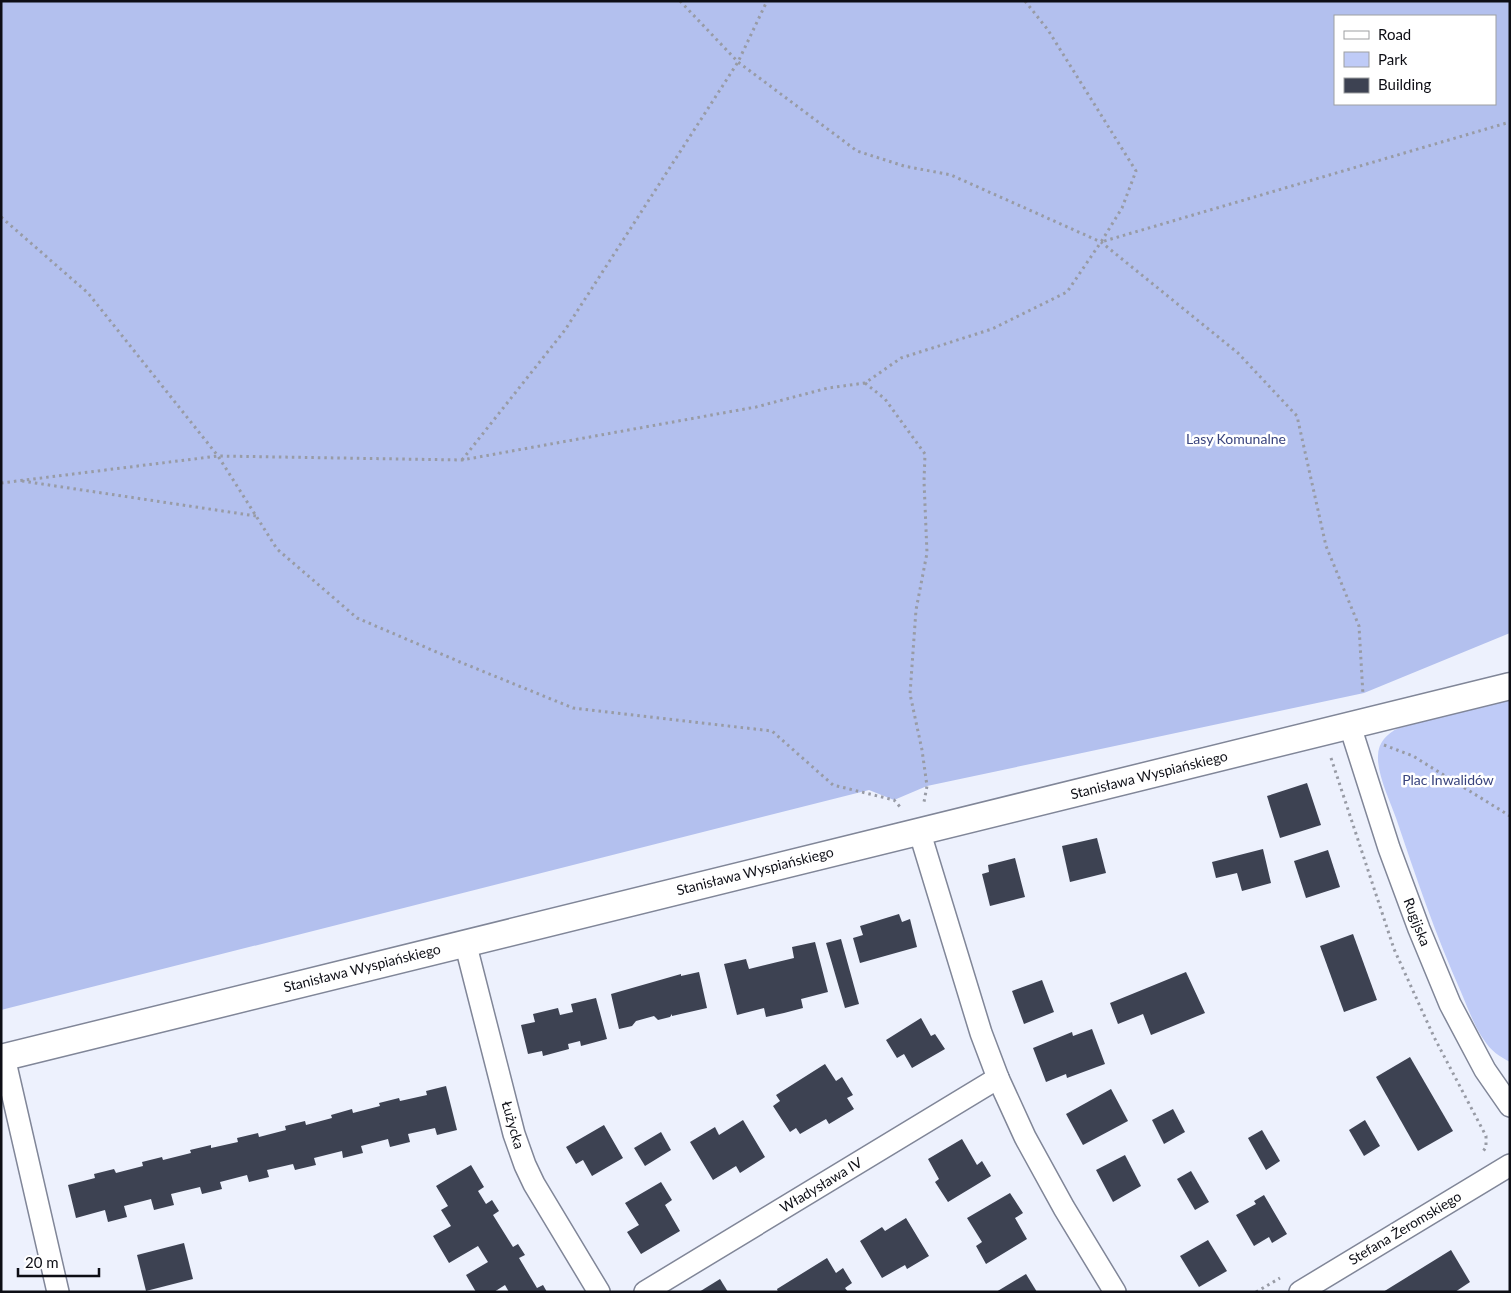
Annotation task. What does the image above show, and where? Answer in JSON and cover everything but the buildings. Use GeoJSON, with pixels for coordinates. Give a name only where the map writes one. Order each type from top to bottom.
{"type":"FeatureCollection","features":[{"type":"Feature","properties":{"kind":"street","name":"Stanisława Wyspiańskiego"},"geometry":{"type":"LineString","coordinates":[[3,1057],[920,830],[1353,738],[1510,686]]}},
{"type":"Feature","properties":{"kind":"street","name":"Rugijska"},"geometry":{"type":"LineString","coordinates":[[1353,738],[1392,855],[1450,1004],[1485,1070],[1510,1106]]}},
{"type":"Feature","properties":{"kind":"street"},"geometry":{"type":"LineString","coordinates":[[920,830],[981,1033],[998,1078],[1025,1136],[1115,1292]]}},
{"type":"Feature","properties":{"kind":"street","name":"Łużycka"},"geometry":{"type":"LineString","coordinates":[[465,942],[514,1134],[525,1165],[544,1202],[599,1292]]}},
{"type":"Feature","properties":{"kind":"street"},"geometry":{"type":"LineString","coordinates":[[3,1057],[58,1292]]}},
{"type":"Feature","properties":{"kind":"street"},"geometry":{"type":"LineString","coordinates":[[1485,1070],[1510,1074]]}},
{"type":"Feature","properties":{"kind":"street","name":"Władysława IV"},"geometry":{"type":"LineString","coordinates":[[645,1292],[998,1078]]}},
{"type":"Feature","properties":{"kind":"street","name":"Stefana Żeromskiego"},"geometry":{"type":"LineString","coordinates":[[1300,1292],[1510,1164]]}},
{"type":"Feature","properties":{"kind":"path"},"geometry":{"type":"LineString","coordinates":[[680,1],[738,62],[858,151],[904,166],[951,175],[1100,242],[1238,353],[1297,416],[1326,546],[1358,626],[1364,693],[1353,738],[1383,744],[1413,756],[1510,816]]}},
{"type":"Feature","properties":{"kind":"path"},"geometry":{"type":"LineString","coordinates":[[462,460],[565,330],[738,62],[767,1]]}},
{"type":"Feature","properties":{"kind":"path"},"geometry":{"type":"LineString","coordinates":[[1,483],[218,456],[462,460],[756,407],[828,388],[865,383],[901,358],[992,329],[1067,292],[1122,208],[1136,171],[1048,30],[1024,1]]}},
{"type":"Feature","properties":{"kind":"path"},"geometry":{"type":"LineString","coordinates":[[1100,242],[1510,122]]}},
{"type":"Feature","properties":{"kind":"path"},"geometry":{"type":"LineString","coordinates":[[1,217],[88,293],[218,456],[277,549],[357,618],[574,708],[772,732],[833,785],[894,800],[920,830]]}},
{"type":"Feature","properties":{"kind":"path"},"geometry":{"type":"LineString","coordinates":[[865,383],[885,399],[925,454],[924,481],[927,553],[916,610],[910,694],[922,750],[927,786],[920,830]]}},
{"type":"Feature","properties":{"kind":"path"},"geometry":{"type":"LineString","coordinates":[[19,481],[257,516]]}},
{"type":"Feature","properties":{"kind":"path"},"geometry":{"type":"LineString","coordinates":[[1322,760],[1332,758],[1391,940],[1434,1038],[1486,1136],[1486,1147],[1479,1158]]}},
{"type":"Feature","properties":{"kind":"green space","name":"Lasy Komunalne"},"geometry":{"type":"Polygon","coordinates":[[[1,1],[1510,1],[1510,633],[1364,693],[927,786],[894,800],[869,790],[1,1010],[1,1]]]}},
{"type":"Feature","properties":{"kind":"green space","name":"Plac Inwalidów"},"geometry":{"type":"Polygon","coordinates":[[[1510,699],[1510,1062],[1489,1047],[1480,1035],[1471,1017],[1443,949],[1382,779],[1378,763],[1378,751],[1384,739],[1399,728],[1510,699]]]}}]}
